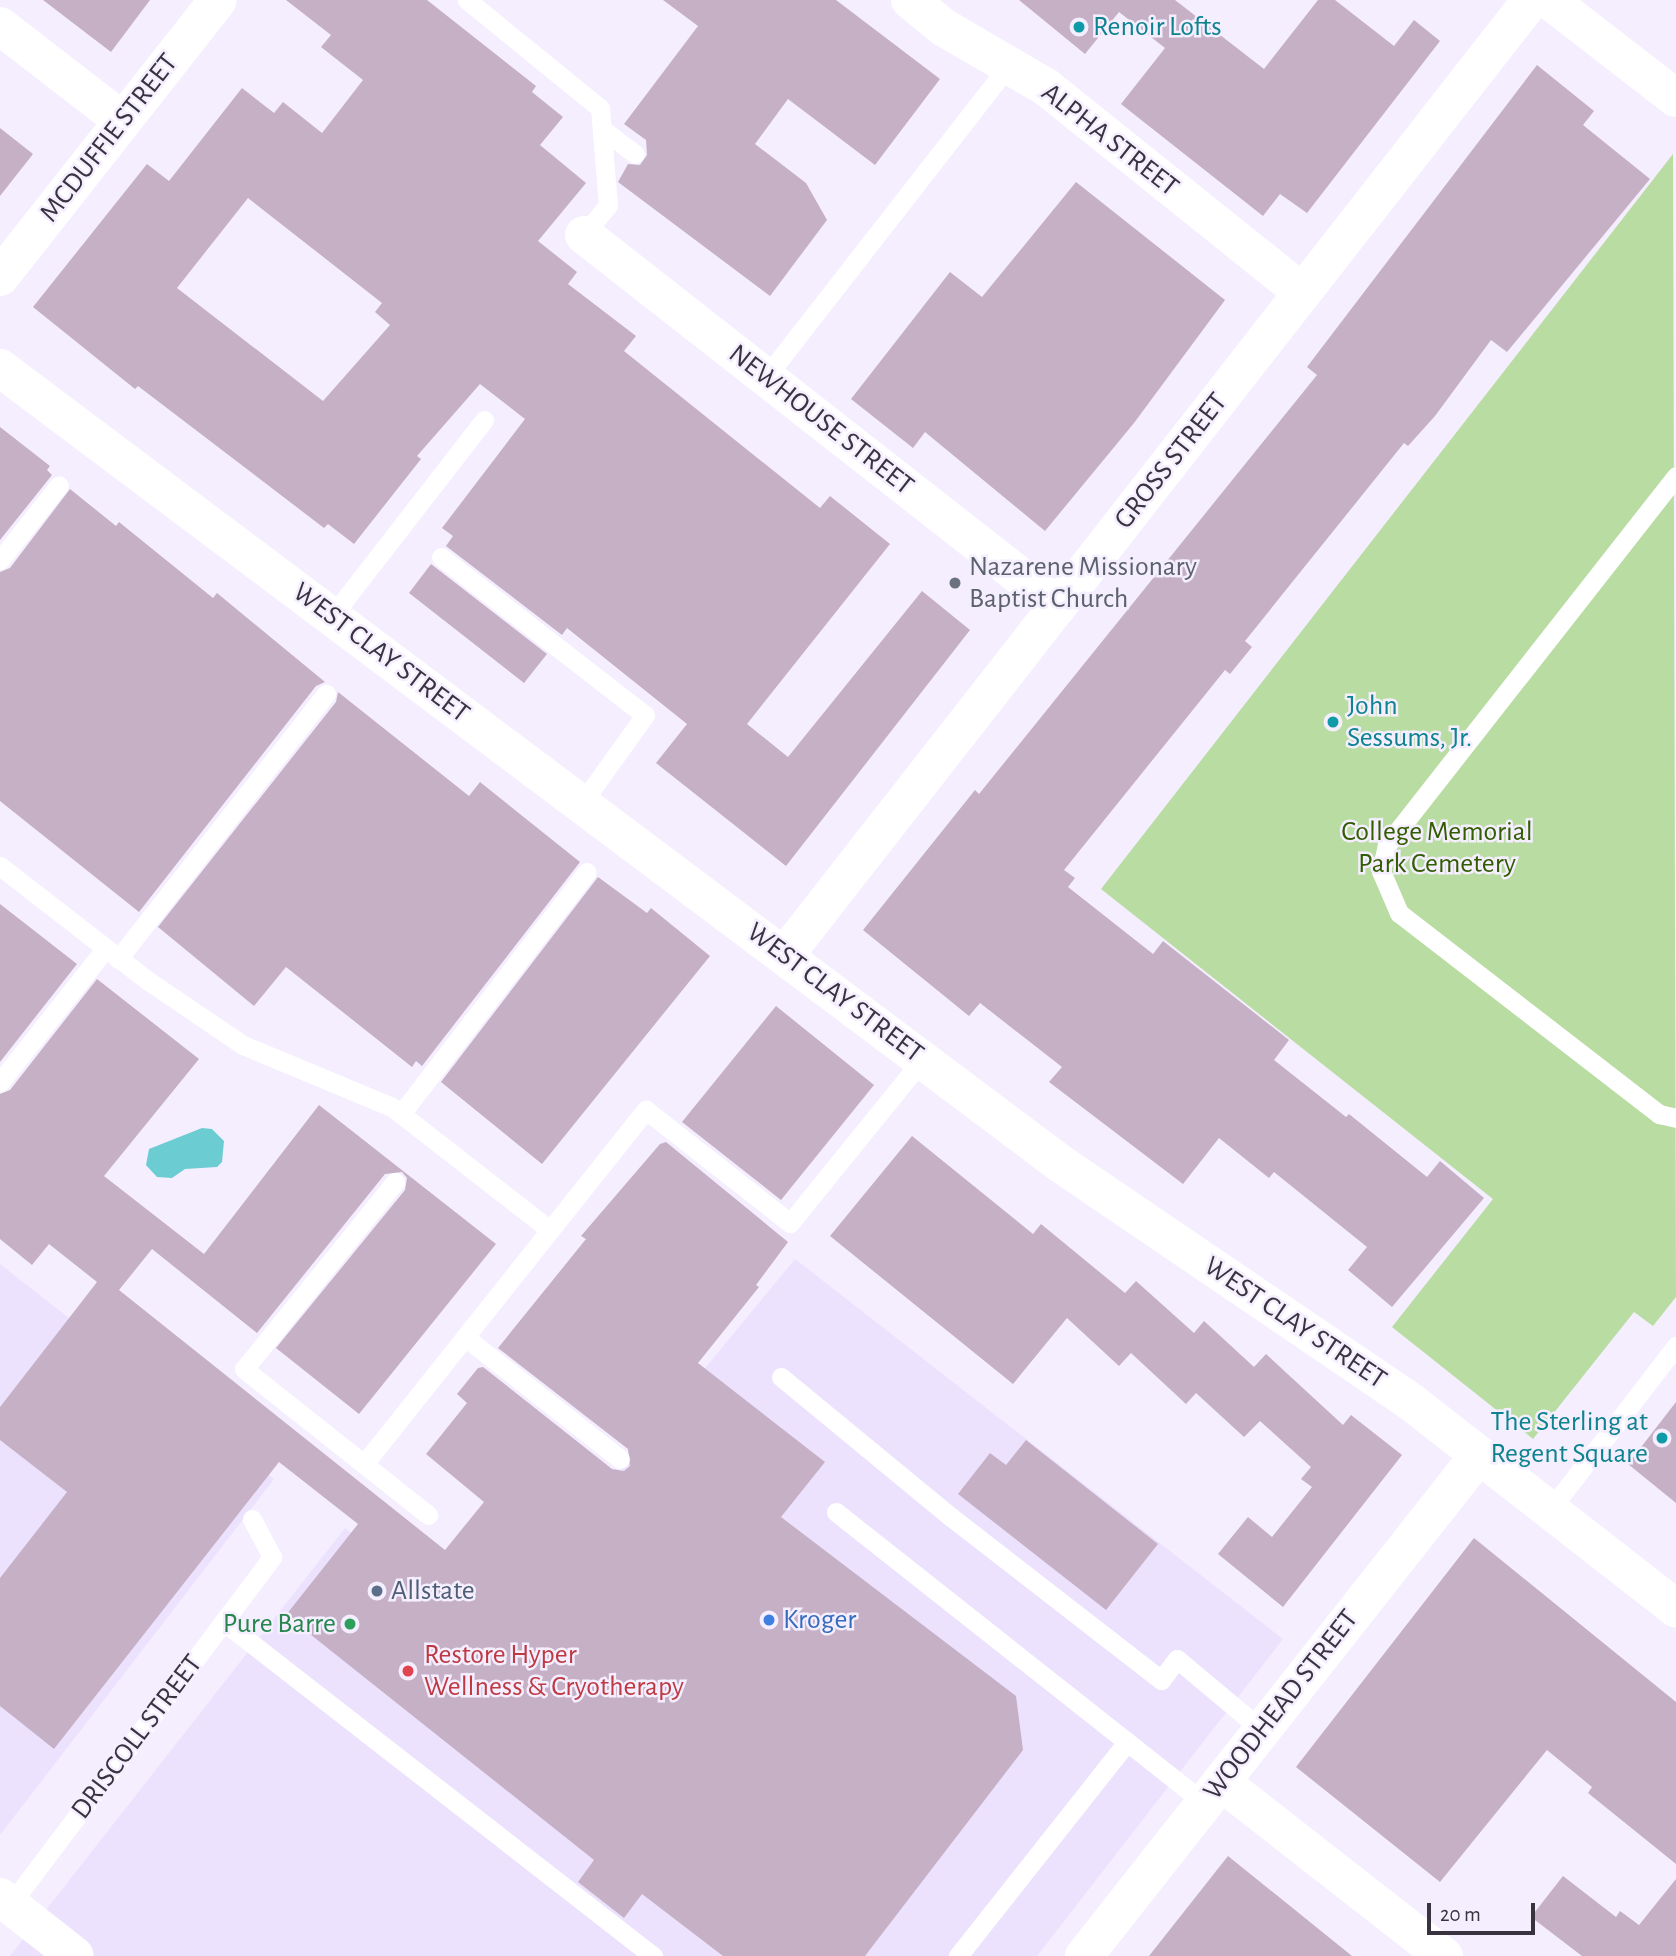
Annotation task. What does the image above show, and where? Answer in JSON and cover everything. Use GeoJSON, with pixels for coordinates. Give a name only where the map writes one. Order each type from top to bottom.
{"type":"FeatureCollection","features":[{"type":"Feature","properties":{"kind":"street","name":"MCDUFFIE STREET"},"geometry":{"type":"LineString","coordinates":[[0,277],[218,0]]}},
{"type":"Feature","properties":{"kind":"street","name":"ALPHA STREET"},"geometry":{"type":"LineString","coordinates":[[910,0],[943,27],[1046,87],[1302,292]]}},
{"type":"Feature","properties":{"kind":"street","name":"GROSS STREET"},"geometry":{"type":"LineString","coordinates":[[785,954],[1531,0]]}},
{"type":"Feature","properties":{"kind":"street"},"geometry":{"type":"LineString","coordinates":[[1549,0],[1676,98]]}},
{"type":"Feature","properties":{"kind":"street"},"geometry":{"type":"LineString","coordinates":[[0,26],[123,121]]}},
{"type":"Feature","properties":{"kind":"street","name":"NEWHOUSE STREET"},"geometry":{"type":"LineString","coordinates":[[584,235],[1058,606]]}},
{"type":"Feature","properties":{"kind":"street","name":"WEST CLAY STREET"},"geometry":{"type":"LineString","coordinates":[[0,368],[785,954],[1061,1164],[1410,1402],[1676,1608]]}},
{"type":"Feature","properties":{"kind":"street","name":"WOODHEAD STREET"},"geometry":{"type":"LineString","coordinates":[[1084,1956],[1479,1455]]}},
{"type":"Feature","properties":{"kind":"street"},"geometry":{"type":"LineString","coordinates":[[1212,1792],[1444,1956]]}},
{"type":"Feature","properties":{"kind":"street"},"geometry":{"type":"LineString","coordinates":[[3,1906],[75,1956]]}},
{"type":"Feature","properties":{"kind":"lane"},"geometry":{"type":"LineString","coordinates":[[467,0],[600,108],[608,205],[584,235]]}},
{"type":"Feature","properties":{"kind":"lane"},"geometry":{"type":"LineString","coordinates":[[766,377],[1010,64]]}},
{"type":"Feature","properties":{"kind":"lane"},"geometry":{"type":"LineString","coordinates":[[602,129],[635,154]]}},
{"type":"Feature","properties":{"kind":"lane"},"geometry":{"type":"LineString","coordinates":[[332,616],[484,420]]}},
{"type":"Feature","properties":{"kind":"lane"},"geometry":{"type":"LineString","coordinates":[[1676,476],[1387,845],[1381,871],[1399,913],[1659,1114],[1676,1118]]}},
{"type":"Feature","properties":{"kind":"lane"},"geometry":{"type":"LineString","coordinates":[[0,560],[59,485]]}},
{"type":"Feature","properties":{"kind":"lane"},"geometry":{"type":"LineString","coordinates":[[441,557],[645,715],[582,803]]}},
{"type":"Feature","properties":{"kind":"lane"},"geometry":{"type":"LineString","coordinates":[[0,1082],[112,954],[326,694]]}},
{"type":"Feature","properties":{"kind":"lane"},"geometry":{"type":"LineString","coordinates":[[0,866],[112,954],[243,1045],[351,1087],[401,1114],[550,1230]]}},
{"type":"Feature","properties":{"kind":"lane"},"geometry":{"type":"LineString","coordinates":[[401,1114],[587,872]]}},
{"type":"Feature","properties":{"kind":"lane"},"geometry":{"type":"LineString","coordinates":[[364,1464],[646,1110],[790,1223],[923,1059]]}},
{"type":"Feature","properties":{"kind":"lane"},"geometry":{"type":"LineString","coordinates":[[395,1182],[244,1369],[428,1515]]}},
{"type":"Feature","properties":{"kind":"lane"},"geometry":{"type":"LineString","coordinates":[[465,1337],[620,1459]]}},
{"type":"Feature","properties":{"kind":"lane"},"geometry":{"type":"LineString","coordinates":[[1550,1510],[1676,1346]]}},
{"type":"Feature","properties":{"kind":"lane"},"geometry":{"type":"LineString","coordinates":[[781,1377],[951,1517],[1161,1680],[1177,1659],[1262,1730]]}},
{"type":"Feature","properties":{"kind":"lane"},"geometry":{"type":"LineString","coordinates":[[836,1512],[1127,1742],[1212,1792]]}},
{"type":"Feature","properties":{"kind":"lane","name":"DRISCOLL STREET"},"geometry":{"type":"LineString","coordinates":[[3,1906],[272,1557],[252,1519]]}},
{"type":"Feature","properties":{"kind":"lane"},"geometry":{"type":"LineString","coordinates":[[224,1622],[653,1956]]}},
{"type":"Feature","properties":{"kind":"lane"},"geometry":{"type":"LineString","coordinates":[[958,1956],[1127,1742]]}},
{"type":"Feature","properties":{"kind":"shaded area"},"geometry":{"type":"Polygon","coordinates":[[[795,1259],[1283,1639],[1037,1956],[10,1956],[345,1528],[556,1688],[594,1503],[795,1259]]]}},
{"type":"Feature","properties":{"kind":"shaded area"},"geometry":{"type":"Polygon","coordinates":[[[0,1264],[274,1479],[0,1835],[0,1264]]]}},
{"type":"Feature","properties":{"kind":"green space","name":"College Memorial Park Cemetery"},"geometry":{"type":"Polygon","coordinates":[[[1673,154],[1676,1297],[1653,1326],[1634,1312],[1533,1439],[1392,1327],[1493,1199],[1101,889],[1673,154]]]}},
{"type":"Feature","properties":{"kind":"water"},"geometry":{"type":"Polygon","coordinates":[[[202,1128],[212,1129],[224,1141],[222,1162],[217,1167],[185,1169],[172,1178],[157,1177],[146,1165],[149,1149],[202,1128]]]}},
{"type":"Feature","properties":{"kind":"building"},"geometry":{"type":"Polygon","coordinates":[[[43,0],[150,0],[111,52],[43,0]]]}},
{"type":"Feature","properties":{"kind":"building"},"geometry":{"type":"Polygon","coordinates":[[[286,0],[427,0],[536,86],[532,92],[563,117],[540,145],[586,183],[538,241],[577,272],[568,284],[636,336],[624,351],[820,508],[830,496],[890,544],[747,724],[788,757],[922,591],[970,630],[786,866],[656,763],[687,724],[567,628],[562,635],[446,546],[453,536],[442,528],[525,419],[480,384],[417,456],[421,459],[354,544],[328,524],[324,528],[138,386],[135,389],[33,307],[147,164],[169,181],[242,88],[274,113],[283,102],[322,133],[363,80],[321,47],[331,35],[286,0]],[[248,198],[177,288],[323,401],[390,325],[375,312],[382,303],[248,198]]]}},
{"type":"Feature","properties":{"kind":"building"},"geometry":{"type":"Polygon","coordinates":[[[663,0],[836,0],[940,79],[875,165],[788,99],[755,144],[806,183],[827,220],[770,296],[618,182],[628,164],[640,165],[647,155],[646,140],[624,124],[698,26],[663,0]]]}},
{"type":"Feature","properties":{"kind":"building"},"geometry":{"type":"Polygon","coordinates":[[[1019,0],[1175,0],[1264,69],[1318,0],[1335,0],[1394,46],[1414,20],[1440,41],[1307,213],[1280,194],[1263,216],[1121,104],[1165,48],[1119,12],[1085,54],[1019,0]]]}},
{"type":"Feature","properties":{"kind":"building"},"geometry":{"type":"Polygon","coordinates":[[[1537,65],[1594,111],[1583,125],[1650,179],[1507,352],[1491,340],[1435,416],[1408,446],[1404,443],[1245,641],[1252,647],[1230,674],[1225,670],[1064,870],[1075,878],[1068,887],[1153,954],[1163,941],[1289,1040],[1274,1060],[1346,1117],[1349,1114],[1427,1177],[1440,1161],[1484,1198],[1392,1307],[1348,1270],[1367,1247],[1274,1172],[1269,1178],[1219,1138],[1183,1184],[1049,1082],[1062,1067],[980,1003],[969,1016],[863,930],[975,790],[979,794],[1317,375],[1307,367],[1537,65]]]}},
{"type":"Feature","properties":{"kind":"building"},"geometry":{"type":"Polygon","coordinates":[[[0,128],[33,154],[0,196],[0,128]]]}},
{"type":"Feature","properties":{"kind":"building"},"geometry":{"type":"Polygon","coordinates":[[[1076,182],[1225,300],[1134,423],[1045,531],[925,432],[913,448],[851,399],[950,272],[982,297],[1076,182]]]}},
{"type":"Feature","properties":{"kind":"building"},"geometry":{"type":"Polygon","coordinates":[[[0,427],[50,466],[47,470],[52,475],[0,540],[0,427]]]}},
{"type":"Feature","properties":{"kind":"building"},"geometry":{"type":"Polygon","coordinates":[[[70,489],[116,526],[119,522],[213,598],[217,593],[325,682],[316,686],[139,912],[0,801],[0,572],[10,568],[70,489]]]}},
{"type":"Feature","properties":{"kind":"building"},"geometry":{"type":"Polygon","coordinates":[[[431,564],[547,654],[524,683],[409,593],[431,564]]]}},
{"type":"Feature","properties":{"kind":"building"},"geometry":{"type":"Polygon","coordinates":[[[338,692],[469,796],[480,782],[580,862],[422,1066],[416,1061],[412,1067],[286,967],[254,1006],[158,927],[336,702],[338,692]]]}},
{"type":"Feature","properties":{"kind":"building"},"geometry":{"type":"Polygon","coordinates":[[[598,877],[647,913],[651,908],[710,956],[542,1164],[441,1082],[598,877]]]}},
{"type":"Feature","properties":{"kind":"building"},"geometry":{"type":"Polygon","coordinates":[[[0,904],[77,964],[0,1062],[0,904]]]}},
{"type":"Feature","properties":{"kind":"building"},"geometry":{"type":"Polygon","coordinates":[[[97,979],[199,1059],[104,1176],[204,1254],[319,1105],[496,1244],[359,1414],[276,1348],[405,1190],[407,1178],[402,1172],[385,1174],[257,1333],[152,1249],[119,1290],[445,1550],[484,1502],[426,1454],[467,1403],[457,1394],[478,1368],[483,1367],[612,1469],[624,1471],[630,1466],[628,1449],[498,1348],[586,1239],[581,1236],[660,1144],[666,1142],[788,1242],[756,1285],[759,1287],[698,1363],[825,1462],[781,1517],[1016,1696],[1023,1750],[865,1956],[723,1956],[642,1894],[624,1918],[578,1882],[594,1860],[286,1615],[358,1524],[279,1462],[54,1749],[0,1706],[0,1578],[67,1492],[0,1440],[0,1407],[97,1282],[49,1244],[32,1265],[0,1239],[0,1094],[10,1090],[97,979]]]}},
{"type":"Feature","properties":{"kind":"building"},"geometry":{"type":"Polygon","coordinates":[[[776,1006],[874,1085],[781,1200],[682,1122],[776,1006]]]}},
{"type":"Feature","properties":{"kind":"building"},"geometry":{"type":"Polygon","coordinates":[[[912,1136],[1033,1234],[1041,1224],[1125,1293],[1136,1281],[1194,1333],[1204,1321],[1254,1367],[1266,1354],[1343,1425],[1351,1415],[1402,1455],[1283,1607],[1218,1554],[1248,1517],[1272,1537],[1312,1487],[1301,1479],[1311,1467],[1260,1421],[1244,1437],[1196,1393],[1186,1404],[1131,1353],[1119,1366],[1067,1318],[1013,1384],[830,1236],[912,1136]]]}},
{"type":"Feature","properties":{"kind":"building","name":"The Sterling at Regent Square"},"geometry":{"type":"Polygon","coordinates":[[[1676,1402],[1676,1503],[1628,1464],[1676,1402]]]}},
{"type":"Feature","properties":{"kind":"building"},"geometry":{"type":"Polygon","coordinates":[[[1026,1440],[1158,1544],[1106,1610],[958,1494],[990,1453],[1006,1465],[1026,1440]]]}},
{"type":"Feature","properties":{"kind":"building"},"geometry":{"type":"Polygon","coordinates":[[[1474,1538],[1676,1702],[1676,1864],[1588,1793],[1592,1787],[1547,1750],[1440,1882],[1296,1767],[1474,1538]]]}},
{"type":"Feature","properties":{"kind":"building"},"geometry":{"type":"Polygon","coordinates":[[[1228,1856],[1352,1956],[1149,1956],[1228,1856]]]}},
{"type":"Feature","properties":{"kind":"building"},"geometry":{"type":"Polygon","coordinates":[[[1563,1876],[1616,1917],[1620,1911],[1639,1925],[1676,1879],[1676,1956],[1582,1956],[1531,1917],[1563,1876]]]}},
{"type":"Feature","properties":{"kind":"place","name":"Renoir Lofts"},"geometry":{"type":"Point","coordinates":[1079,27]}},
{"type":"Feature","properties":{"kind":"place","name":"Nazarene Missionary Baptist Church"},"geometry":{"type":"Point","coordinates":[955,583]}},
{"type":"Feature","properties":{"kind":"place","name":"John Sessums, Jr."},"geometry":{"type":"Point","coordinates":[1333,722]}},
{"type":"Feature","properties":{"kind":"place","name":"The Sterling at Regent Square"},"geometry":{"type":"Point","coordinates":[1662,1438]}},
{"type":"Feature","properties":{"kind":"place","name":"Allstate"},"geometry":{"type":"Point","coordinates":[377,1591]}},
{"type":"Feature","properties":{"kind":"place","name":"Kroger"},"geometry":{"type":"Point","coordinates":[769,1620]}},
{"type":"Feature","properties":{"kind":"place","name":"Pure Barre"},"geometry":{"type":"Point","coordinates":[350,1624]}},
{"type":"Feature","properties":{"kind":"place","name":"Restore Hyper Wellness & Cryotherapy"},"geometry":{"type":"Point","coordinates":[408,1671]}}]}
